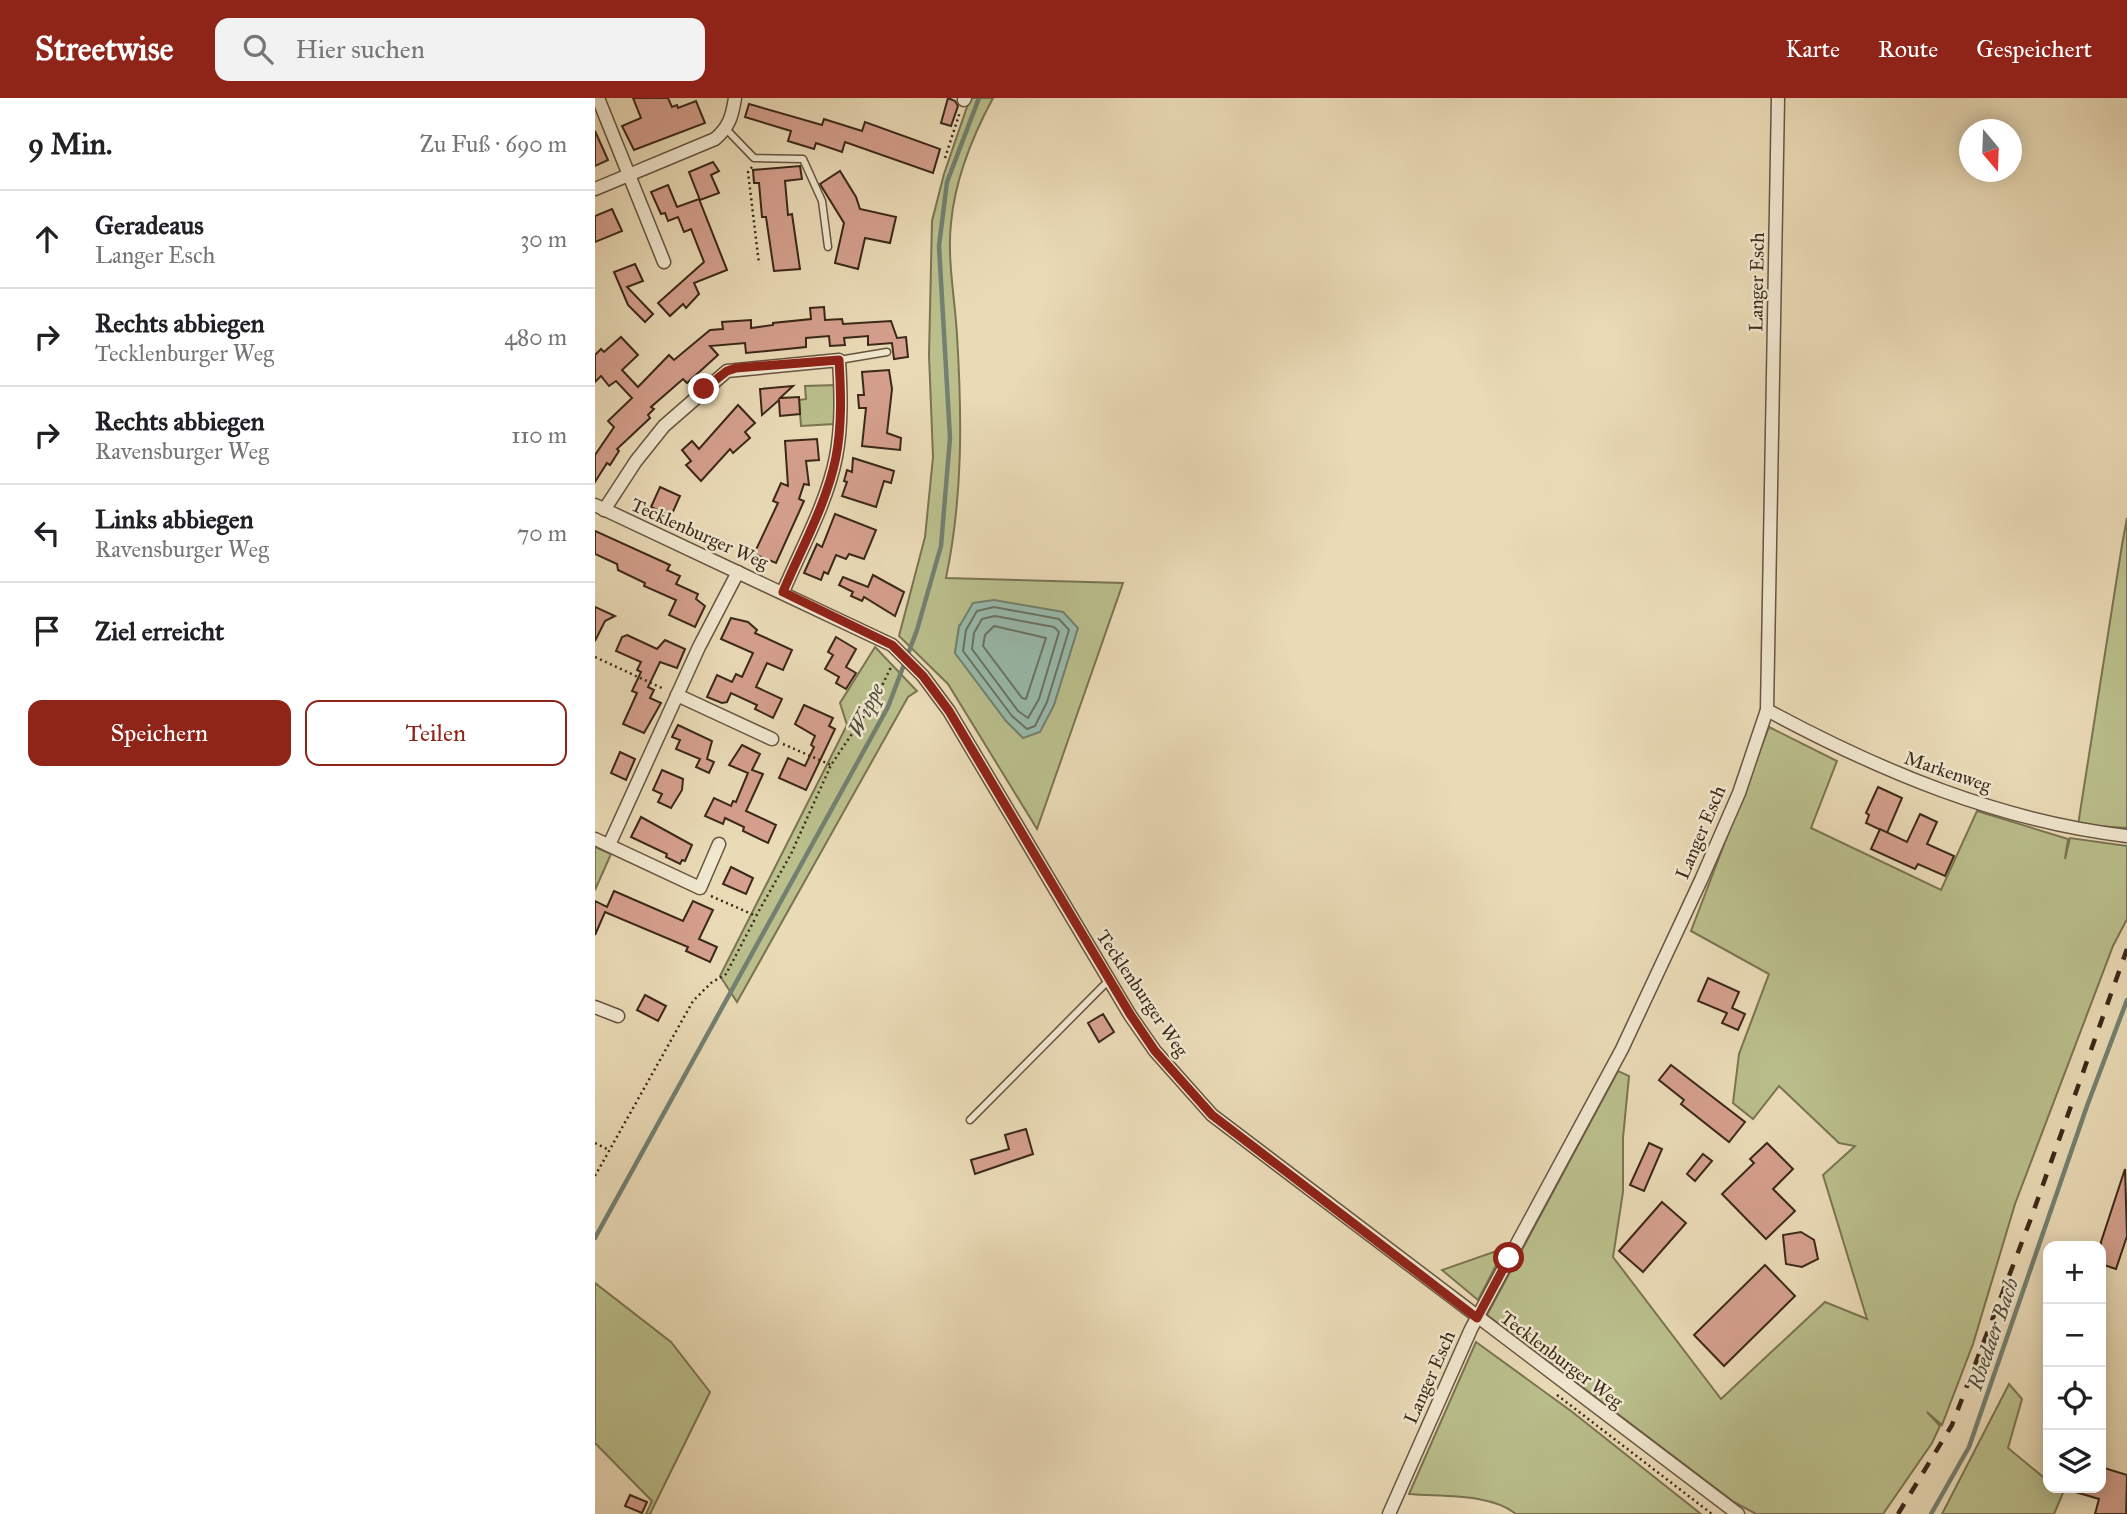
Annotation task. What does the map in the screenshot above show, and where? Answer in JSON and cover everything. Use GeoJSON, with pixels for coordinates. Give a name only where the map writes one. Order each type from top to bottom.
{"type":"FeatureCollection","features":[{"type":"Feature","properties":{"kind":"street"},"geometry":{"type":"LineString","coordinates":[[598,98],[664,262]]}},
{"type":"Feature","properties":{"kind":"street"},"geometry":{"type":"LineString","coordinates":[[595,189],[715,139],[726,129],[732,117],[735,98]]}},
{"type":"Feature","properties":{"kind":"street","name":"Langer Esch"},"geometry":{"type":"LineString","coordinates":[[1389,1514],[1477,1318],[1633,1025],[1728,818],[1767,710],[1778,98]]}},
{"type":"Feature","properties":{"kind":"street"},"geometry":{"type":"LineString","coordinates":[[599,508],[664,426],[727,371],[839,360],[842,408],[836,458],[823,499],[783,592]]}},
{"type":"Feature","properties":{"kind":"street","name":"Tecklenburger Weg"},"geometry":{"type":"LineString","coordinates":[[599,508],[892,645],[923,676],[949,711],[1109,980],[1155,1051],[1212,1115],[1738,1514]]}},
{"type":"Feature","properties":{"kind":"street"},"geometry":{"type":"LineString","coordinates":[[609,845],[677,695],[738,572]]}},
{"type":"Feature","properties":{"kind":"street"},"geometry":{"type":"LineString","coordinates":[[677,695],[772,739]]}},
{"type":"Feature","properties":{"kind":"street","name":"Markenweg"},"geometry":{"type":"LineString","coordinates":[[1767,710],[1829,744],[1911,781],[2066,829],[2127,836]]}},
{"type":"Feature","properties":{"kind":"street"},"geometry":{"type":"LineString","coordinates":[[595,839],[700,888],[719,844]]}},
{"type":"Feature","properties":{"kind":"street"},"geometry":{"type":"LineString","coordinates":[[595,1007],[618,1017]]}},
{"type":"Feature","properties":{"kind":"lane"},"geometry":{"type":"LineString","coordinates":[[726,129],[754,158],[803,159],[822,201],[828,247]]}},
{"type":"Feature","properties":{"kind":"lane"},"geometry":{"type":"LineString","coordinates":[[839,360],[887,352]]}},
{"type":"Feature","properties":{"kind":"lane"},"geometry":{"type":"LineString","coordinates":[[970,1120],[1109,980]]}},
{"type":"Feature","properties":{"kind":"path"},"geometry":{"type":"LineString","coordinates":[[945,158],[965,99]]}},
{"type":"Feature","properties":{"kind":"path"},"geometry":{"type":"LineString","coordinates":[[754,158],[748,172],[759,264]]}},
{"type":"Feature","properties":{"kind":"path"},"geometry":{"type":"LineString","coordinates":[[595,657],[677,695]]}},
{"type":"Feature","properties":{"kind":"path"},"geometry":{"type":"LineString","coordinates":[[595,1176],[693,1001],[711,982],[726,974],[791,854],[831,765],[876,698],[894,660]]}},
{"type":"Feature","properties":{"kind":"path"},"geometry":{"type":"LineString","coordinates":[[772,739],[831,765]]}},
{"type":"Feature","properties":{"kind":"path"},"geometry":{"type":"LineString","coordinates":[[700,888],[756,916]]}},
{"type":"Feature","properties":{"kind":"path"},"geometry":{"type":"LineString","coordinates":[[595,1143],[609,1150]]}},
{"type":"Feature","properties":{"kind":"path"},"geometry":{"type":"LineString","coordinates":[[1547,1387],[1712,1514]]}},
{"type":"Feature","properties":{"kind":"green space"},"geometry":{"type":"Polygon","coordinates":[[[970,98],[993,98],[966,159],[956,190],[951,223],[950,251],[957,335],[960,426],[956,517],[946,578],[1123,583],[1037,829],[948,684],[899,636],[925,537],[933,457],[929,355],[932,221],[944,174],[970,98]],[[959,627],[955,653],[982,686],[959,627]]]}},
{"type":"Feature","properties":{"kind":"green space"},"geometry":{"type":"Polygon","coordinates":[[[835,385],[834,424],[801,426],[799,400],[806,399],[805,386],[835,385]]]}},
{"type":"Feature","properties":{"kind":"green space"},"geometry":{"type":"Polygon","coordinates":[[[2127,518],[2127,828],[2078,825],[2122,545],[2127,518]]]}},
{"type":"Feature","properties":{"kind":"green space"},"geometry":{"type":"Polygon","coordinates":[[[875,647],[917,691],[908,697],[737,1002],[720,976],[847,725],[840,703],[875,647]]]}},
{"type":"Feature","properties":{"kind":"green space"},"geometry":{"type":"Polygon","coordinates":[[[1769,727],[1837,761],[1811,828],[1941,890],[1977,811],[2068,839],[2065,859],[2070,838],[2127,846],[2127,919],[2113,946],[2015,1204],[1973,1344],[1942,1425],[1927,1412],[1940,1426],[1932,1443],[1883,1514],[1756,1514],[1734,1502],[1487,1315],[1618,1071],[1629,1076],[1623,1138],[1623,1192],[1613,1257],[1721,1399],[1825,1302],[1867,1319],[1823,1175],[1855,1146],[1839,1143],[1779,1086],[1753,1119],[1733,1103],[1739,1054],[1769,974],[1691,931],[1769,727]]]}},
{"type":"Feature","properties":{"kind":"green space"},"geometry":{"type":"Polygon","coordinates":[[[595,847],[611,854],[595,890],[595,847]]]}},
{"type":"Feature","properties":{"kind":"green space"},"geometry":{"type":"Polygon","coordinates":[[[1505,1248],[1478,1300],[1442,1270],[1505,1248]]]}},
{"type":"Feature","properties":{"kind":"green space"},"geometry":{"type":"Polygon","coordinates":[[[595,1283],[671,1342],[710,1392],[650,1514],[646,1514],[652,1501],[595,1443],[595,1283]]]}},
{"type":"Feature","properties":{"kind":"green space"},"geometry":{"type":"Polygon","coordinates":[[[1476,1342],[1571,1411],[1701,1514],[1516,1514],[1493,1502],[1479,1499],[1409,1494],[1476,1342]]]}},
{"type":"Feature","properties":{"kind":"green space"},"geometry":{"type":"Polygon","coordinates":[[[2009,1384],[2022,1399],[2008,1448],[2043,1477],[2043,1493],[2063,1493],[2054,1514],[1942,1514],[2009,1384]]]}},
{"type":"Feature","properties":{"kind":"water"},"geometry":{"type":"Polygon","coordinates":[[[994,600],[1063,612],[1078,628],[1054,705],[1040,732],[1023,738],[1006,721],[955,653],[959,627],[973,603],[994,600]]]}},
{"type":"Feature","properties":{"kind":"building"},"geometry":{"type":"Polygon","coordinates":[[[633,98],[668,98],[672,107],[677,105],[678,108],[696,101],[705,123],[634,150],[622,126],[641,118],[633,98]]]}},
{"type":"Feature","properties":{"kind":"building"},"geometry":{"type":"Polygon","coordinates":[[[948,98],[958,106],[951,126],[941,123],[948,98]]]}},
{"type":"Feature","properties":{"kind":"building"},"geometry":{"type":"Polygon","coordinates":[[[749,104],[822,125],[824,119],[862,131],[865,122],[940,149],[933,173],[845,142],[842,152],[816,143],[814,149],[788,141],[791,131],[745,117],[749,104]]]}},
{"type":"Feature","properties":{"kind":"building"},"geometry":{"type":"Polygon","coordinates":[[[595,131],[608,160],[595,166],[595,131]]]}},
{"type":"Feature","properties":{"kind":"building"},"geometry":{"type":"Polygon","coordinates":[[[713,162],[719,171],[711,175],[719,193],[700,200],[689,172],[713,162]]]}},
{"type":"Feature","properties":{"kind":"building"},"geometry":{"type":"Polygon","coordinates":[[[800,166],[802,179],[785,181],[788,215],[792,214],[800,269],[774,271],[766,217],[762,217],[759,183],[754,183],[753,170],[800,166]]]}},
{"type":"Feature","properties":{"kind":"building"},"geometry":{"type":"Polygon","coordinates":[[[840,171],[860,209],[896,217],[890,243],[865,238],[858,269],[835,263],[844,223],[820,184],[840,171]]]}},
{"type":"Feature","properties":{"kind":"building"},"geometry":{"type":"Polygon","coordinates":[[[668,185],[677,207],[699,199],[727,270],[694,283],[699,294],[686,308],[683,304],[670,316],[658,303],[704,262],[691,229],[684,232],[678,217],[668,221],[665,213],[661,214],[651,192],[668,185]]]}},
{"type":"Feature","properties":{"kind":"building"},"geometry":{"type":"Polygon","coordinates":[[[612,209],[622,231],[595,242],[595,216],[612,209]]]}},
{"type":"Feature","properties":{"kind":"building"},"geometry":{"type":"Polygon","coordinates":[[[635,264],[643,281],[627,287],[653,314],[645,322],[628,305],[614,272],[635,264]]]}},
{"type":"Feature","properties":{"kind":"building"},"geometry":{"type":"Polygon","coordinates":[[[824,307],[825,320],[842,319],[843,324],[891,321],[897,338],[906,337],[908,357],[894,359],[892,343],[868,345],[868,336],[844,338],[845,345],[830,346],[829,336],[806,338],[806,347],[746,353],[745,343],[710,346],[718,355],[687,383],[683,379],[651,407],[654,409],[648,415],[650,418],[617,449],[619,451],[610,465],[607,463],[595,482],[595,455],[614,427],[608,421],[632,398],[616,381],[609,386],[601,376],[595,382],[595,355],[601,349],[604,352],[621,337],[638,355],[622,370],[638,387],[669,355],[674,360],[710,330],[723,329],[722,322],[751,320],[751,328],[773,325],[811,319],[810,308],[824,307]]]}},
{"type":"Feature","properties":{"kind":"building"},"geometry":{"type":"Polygon","coordinates":[[[889,370],[892,389],[887,433],[901,438],[900,450],[862,446],[866,408],[859,408],[858,395],[864,395],[862,372],[889,370]]]}},
{"type":"Feature","properties":{"kind":"building"},"geometry":{"type":"Polygon","coordinates":[[[793,386],[780,398],[799,397],[800,414],[780,416],[779,400],[762,415],[760,389],[793,386]]]}},
{"type":"Feature","properties":{"kind":"building"},"geometry":{"type":"Polygon","coordinates":[[[738,405],[755,423],[745,432],[750,438],[733,453],[730,449],[701,481],[686,465],[691,461],[682,450],[692,441],[699,449],[738,405]]]}},
{"type":"Feature","properties":{"kind":"building"},"geometry":{"type":"Polygon","coordinates":[[[817,439],[819,460],[806,461],[809,485],[804,484],[799,499],[804,501],[776,563],[754,554],[778,503],[773,501],[781,483],[788,486],[785,441],[817,439]]]}},
{"type":"Feature","properties":{"kind":"building"},"geometry":{"type":"Polygon","coordinates":[[[853,458],[894,471],[891,483],[884,481],[876,507],[842,496],[847,482],[844,481],[847,470],[852,472],[853,458]]]}},
{"type":"Feature","properties":{"kind":"building"},"geometry":{"type":"Polygon","coordinates":[[[660,487],[680,496],[671,516],[651,507],[660,487]]]}},
{"type":"Feature","properties":{"kind":"building"},"geometry":{"type":"Polygon","coordinates":[[[835,514],[876,530],[864,559],[849,554],[846,559],[836,555],[828,574],[824,572],[821,580],[804,573],[817,544],[822,547],[835,514]]]}},
{"type":"Feature","properties":{"kind":"building"},"geometry":{"type":"Polygon","coordinates":[[[595,531],[670,565],[667,570],[680,576],[676,584],[698,594],[696,599],[705,606],[695,627],[669,615],[676,600],[644,586],[645,583],[618,570],[617,564],[595,554],[595,531]]]}},
{"type":"Feature","properties":{"kind":"building"},"geometry":{"type":"Polygon","coordinates":[[[873,575],[904,592],[895,616],[864,597],[862,601],[851,596],[853,592],[839,585],[843,577],[868,587],[873,575]]]}},
{"type":"Feature","properties":{"kind":"building"},"geometry":{"type":"Polygon","coordinates":[[[595,607],[615,616],[605,621],[595,641],[595,607]]]}},
{"type":"Feature","properties":{"kind":"building"},"geometry":{"type":"Polygon","coordinates":[[[731,618],[748,622],[757,630],[755,633],[792,650],[783,670],[767,663],[756,687],[782,699],[773,718],[755,709],[757,705],[731,693],[727,702],[722,703],[707,697],[717,675],[732,682],[736,674],[742,677],[753,653],[721,639],[731,618]]]}},
{"type":"Feature","properties":{"kind":"building"},"geometry":{"type":"Polygon","coordinates":[[[627,635],[657,649],[665,640],[685,649],[677,668],[660,662],[648,687],[654,690],[650,698],[661,703],[644,733],[623,724],[637,693],[632,691],[641,672],[637,670],[641,662],[616,651],[622,637],[627,635]]]}},
{"type":"Feature","properties":{"kind":"building"},"geometry":{"type":"Polygon","coordinates":[[[836,637],[856,649],[846,667],[856,673],[846,689],[836,683],[839,677],[825,669],[833,655],[828,652],[836,637]]]}},
{"type":"Feature","properties":{"kind":"building"},"geometry":{"type":"Polygon","coordinates":[[[804,705],[833,718],[829,726],[835,729],[806,790],[779,778],[788,758],[805,766],[814,747],[811,745],[815,736],[795,724],[804,705]]]}},
{"type":"Feature","properties":{"kind":"building"},"geometry":{"type":"Polygon","coordinates":[[[678,725],[712,741],[707,759],[714,762],[709,773],[696,767],[700,759],[676,749],[680,740],[672,737],[678,725]]]}},
{"type":"Feature","properties":{"kind":"building"},"geometry":{"type":"Polygon","coordinates":[[[742,745],[760,754],[752,770],[763,774],[746,811],[776,825],[768,843],[743,831],[744,827],[725,818],[723,824],[705,816],[714,798],[731,806],[733,801],[736,802],[748,773],[729,765],[742,745]]]}},
{"type":"Feature","properties":{"kind":"building"},"geometry":{"type":"Polygon","coordinates":[[[620,752],[635,759],[626,780],[611,773],[620,752]]]}},
{"type":"Feature","properties":{"kind":"building"},"geometry":{"type":"Polygon","coordinates":[[[662,770],[683,779],[682,790],[671,808],[658,802],[662,794],[653,790],[662,770]]]}},
{"type":"Feature","properties":{"kind":"building"},"geometry":{"type":"Polygon","coordinates":[[[1878,787],[1902,798],[1887,833],[1866,823],[1869,815],[1866,813],[1878,787]]]}},
{"type":"Feature","properties":{"kind":"building"},"geometry":{"type":"Polygon","coordinates":[[[1920,814],[1937,822],[1927,844],[1954,856],[1945,876],[1918,864],[1915,869],[1871,849],[1880,829],[1907,842],[1920,814]]]}},
{"type":"Feature","properties":{"kind":"building"},"geometry":{"type":"Polygon","coordinates":[[[641,817],[692,845],[685,861],[682,860],[680,864],[666,857],[667,854],[631,837],[641,817]]]}},
{"type":"Feature","properties":{"kind":"building"},"geometry":{"type":"Polygon","coordinates":[[[731,867],[753,878],[746,894],[723,884],[731,867]]]}},
{"type":"Feature","properties":{"kind":"building"},"geometry":{"type":"Polygon","coordinates":[[[614,891],[683,921],[693,901],[713,910],[699,939],[717,947],[710,962],[686,951],[688,947],[605,912],[595,935],[595,901],[607,907],[614,891]]]}},
{"type":"Feature","properties":{"kind":"building"},"geometry":{"type":"Polygon","coordinates":[[[1708,978],[1739,992],[1732,1008],[1745,1014],[1738,1030],[1722,1023],[1727,1013],[1698,1001],[1708,978]]]}},
{"type":"Feature","properties":{"kind":"building"},"geometry":{"type":"Polygon","coordinates":[[[645,995],[666,1006],[658,1021],[637,1010],[645,995]]]}},
{"type":"Feature","properties":{"kind":"building"},"geometry":{"type":"Polygon","coordinates":[[[1103,1014],[1114,1032],[1099,1042],[1088,1023],[1103,1014]]]}},
{"type":"Feature","properties":{"kind":"building"},"geometry":{"type":"Polygon","coordinates":[[[1671,1065],[1745,1122],[1729,1142],[1681,1104],[1684,1100],[1659,1080],[1671,1065]]]}},
{"type":"Feature","properties":{"kind":"building"},"geometry":{"type":"Polygon","coordinates":[[[1026,1129],[1033,1154],[975,1174],[971,1160],[1009,1149],[1005,1135],[1026,1129]]]}},
{"type":"Feature","properties":{"kind":"building"},"geometry":{"type":"Polygon","coordinates":[[[1649,1143],[1662,1149],[1644,1191],[1630,1185],[1649,1143]]]}},
{"type":"Feature","properties":{"kind":"building"},"geometry":{"type":"Polygon","coordinates":[[[1767,1143],[1793,1169],[1773,1189],[1795,1211],[1766,1239],[1722,1194],[1754,1163],[1750,1159],[1767,1143]]]}},
{"type":"Feature","properties":{"kind":"building"},"geometry":{"type":"Polygon","coordinates":[[[1703,1154],[1712,1161],[1695,1181],[1687,1174],[1703,1154]]]}},
{"type":"Feature","properties":{"kind":"building"},"geometry":{"type":"Polygon","coordinates":[[[2125,1169],[2127,1236],[2116,1269],[2106,1266],[2106,1241],[2101,1241],[2125,1169]]]}},
{"type":"Feature","properties":{"kind":"building"},"geometry":{"type":"Polygon","coordinates":[[[1662,1202],[1686,1223],[1643,1272],[1619,1251],[1662,1202]]]}},
{"type":"Feature","properties":{"kind":"building"},"geometry":{"type":"Polygon","coordinates":[[[1801,1232],[1814,1240],[1818,1259],[1802,1267],[1786,1264],[1783,1235],[1801,1232]]]}},
{"type":"Feature","properties":{"kind":"building"},"geometry":{"type":"Polygon","coordinates":[[[1765,1265],[1795,1296],[1724,1366],[1694,1335],[1765,1265]]]}},
{"type":"Feature","properties":{"kind":"building"},"geometry":{"type":"Polygon","coordinates":[[[2106,1469],[2127,1475],[2126,1514],[2095,1514],[2099,1499],[2079,1493],[2106,1493],[2106,1469]]]}},
{"type":"Feature","properties":{"kind":"building"},"geometry":{"type":"Polygon","coordinates":[[[630,1495],[647,1502],[642,1513],[625,1506],[630,1495]]]}},
{"type":"Feature","properties":{"kind":"waterway","name":"Wippe"},"geometry":{"type":"LineString","coordinates":[[595,1238],[888,707],[917,630],[941,546],[950,438],[939,246],[947,182],[979,98]]}},
{"type":"Feature","properties":{"kind":"waterway","name":"Rhedaer Bach"},"geometry":{"type":"LineString","coordinates":[[1931,1514],[1969,1447],[2087,1106],[2127,1000]]}},
{"type":"Feature","properties":{"kind":"railway"},"geometry":{"type":"LineString","coordinates":[[1898,1514],[1952,1425],[2030,1221],[2127,949]]}},
{"type":"Feature","properties":{"kind":"route"},"geometry":{"type":"LineString","coordinates":[[704,389],[727,371],[736,368],[839,360],[842,408],[836,458],[823,499],[783,592],[892,645],[923,676],[949,711],[1130,1014],[1155,1051],[1185,1087],[1212,1115],[1477,1318],[1509,1258]]}}]}
